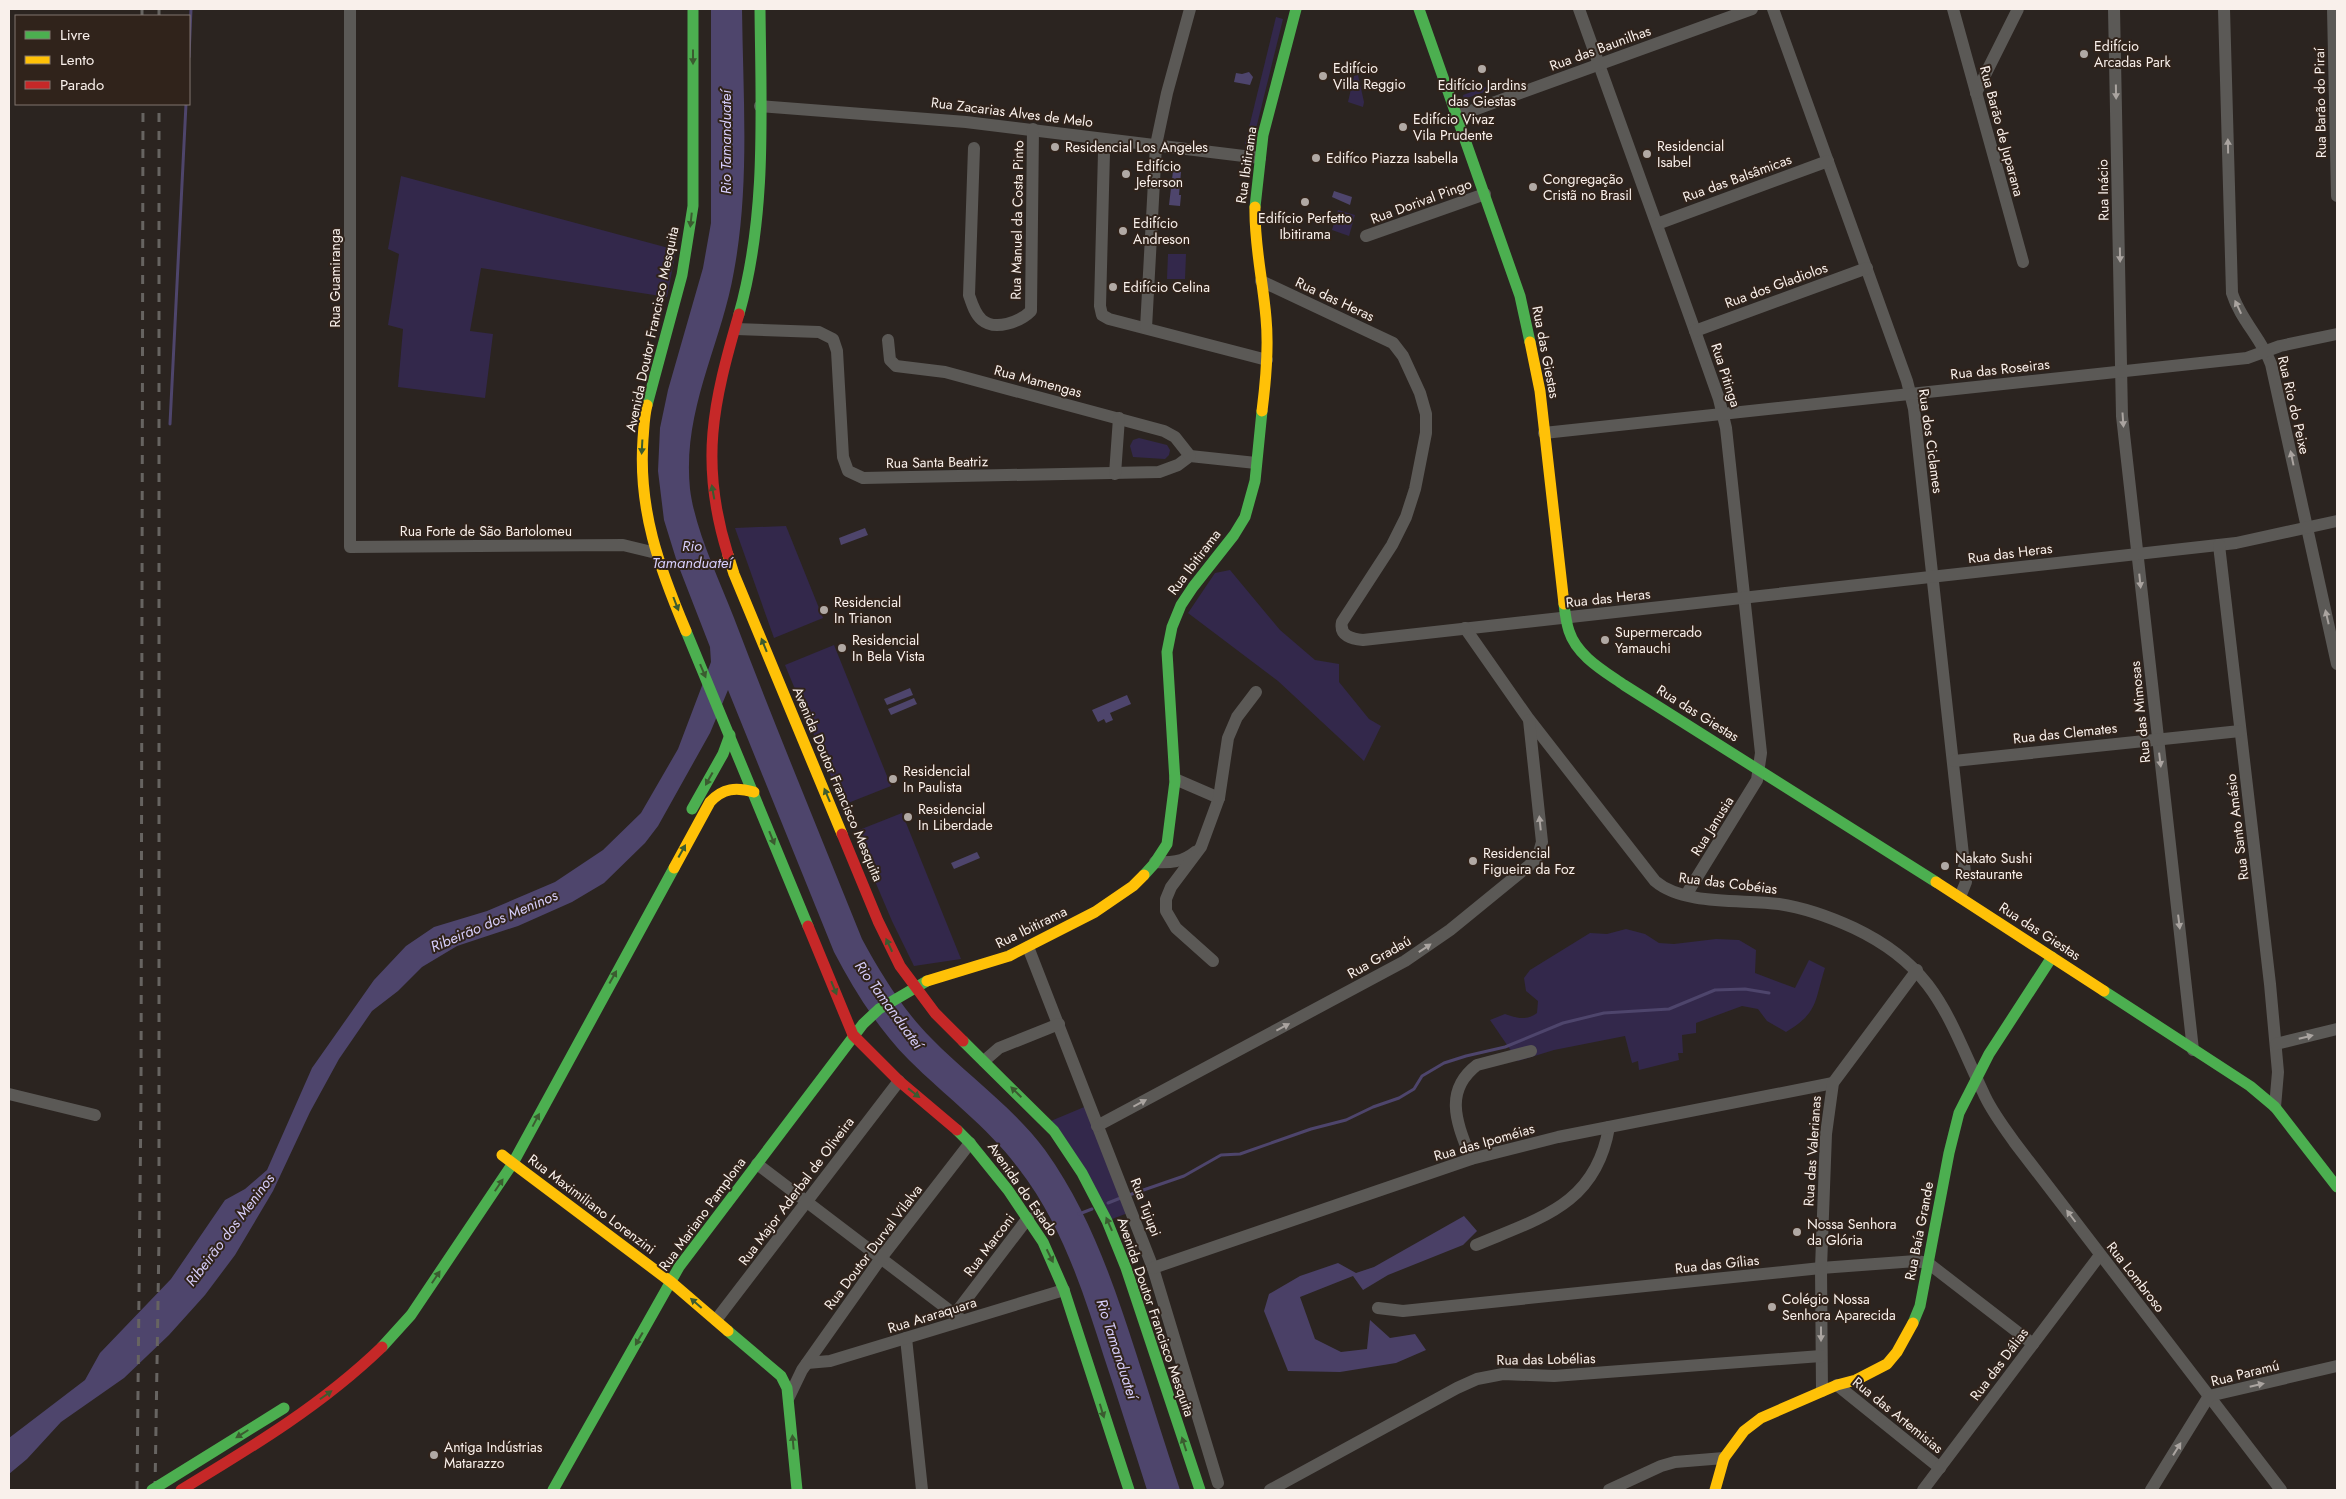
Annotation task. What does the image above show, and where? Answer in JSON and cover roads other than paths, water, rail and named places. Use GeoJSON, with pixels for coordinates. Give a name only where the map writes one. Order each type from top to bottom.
{"type":"FeatureCollection","features":[{"type":"Feature","properties":{"kind":"main road","name":"Avenida Doutor Francisco Mesquita"},"geometry":{"type":"LineString","coordinates":[[693,9],[692,206],[688,246],[682,275],[646,409],[641,468],[649,528],[656,553],[684,626],[853,1035]]}},
{"type":"Feature","properties":{"kind":"main road","name":"Avenida Doutor Francisco Mesquita"},"geometry":{"type":"LineString","coordinates":[[760,9],[758,205],[754,246],[749,280],[717,396],[710,449],[711,481],[724,545],[734,574],[878,921],[909,989],[1054,1131],[1082,1173],[1107,1221],[1126,1268],[1200,1490]]}},
{"type":"Feature","properties":{"kind":"main road","name":"Rua Ibitirama"},"geometry":{"type":"LineString","coordinates":[[909,989],[930,980],[999,960],[1028,947],[1117,899],[1141,880],[1167,844],[1175,779],[1168,652],[1169,637],[1176,614],[1192,586],[1229,541],[1246,513],[1253,493],[1267,360],[1267,333],[1255,212],[1260,158],[1274,90],[1296,9]]}},
{"type":"Feature","properties":{"kind":"main road","name":"Rua das Giestas"},"geometry":{"type":"LineString","coordinates":[[1419,9],[1486,194],[1520,296],[1540,391],[1561,590],[1569,632],[1577,647],[1603,671],[1960,897],[2250,1086],[2275,1107],[2337,1187]]}},
{"type":"Feature","properties":{"kind":"main road"},"geometry":{"type":"LineString","coordinates":[[685,823],[723,754],[730,735]]}},
{"type":"Feature","properties":{"kind":"main road"},"geometry":{"type":"LineString","coordinates":[[181,1490],[286,1424],[358,1371],[393,1337],[411,1315],[514,1163],[710,802],[724,790],[740,789],[754,792]]}},
{"type":"Feature","properties":{"kind":"main road","name":"Rua Baía Grande"},"geometry":{"type":"LineString","coordinates":[[1715,1490],[1724,1458],[1744,1431],[1761,1418],[1837,1385],[1856,1380],[1886,1364],[1897,1352],[1920,1306],[1949,1153],[1959,1113],[1976,1076],[2052,957]]}},
{"type":"Feature","properties":{"kind":"main road","name":"Rua Mariano Pamplona"},"geometry":{"type":"LineString","coordinates":[[553,1490],[679,1267],[853,1035],[879,1009],[909,989]]}},
{"type":"Feature","properties":{"kind":"main road","name":"Avenida do Estado"},"geometry":{"type":"LineString","coordinates":[[853,1035],[899,1081],[934,1109],[970,1143],[1028,1218],[1050,1255],[1064,1290],[1129,1490]]}},
{"type":"Feature","properties":{"kind":"main road","name":"Rua Maximiliano Lorenzini"},"geometry":{"type":"LineString","coordinates":[[502,1155],[671,1282],[781,1376],[789,1397],[797,1490]]}},
{"type":"Feature","properties":{"kind":"main road"},"geometry":{"type":"LineString","coordinates":[[318,1386],[358,1356],[379,1333]]}},
{"type":"Feature","properties":{"kind":"main road"},"geometry":{"type":"LineString","coordinates":[[152,1490],[289,1405]]}},
{"type":"Feature","properties":{"kind":"street","name":"Rua Guamiranga"},"geometry":{"type":"LineString","coordinates":[[350,9],[350,546]]}},
{"type":"Feature","properties":{"kind":"street"},"geometry":{"type":"LineString","coordinates":[[1146,328],[1156,145],[1165,102],[1190,9]]}},
{"type":"Feature","properties":{"kind":"street","name":"Rua Pitinga"},"geometry":{"type":"LineString","coordinates":[[1579,9],[1724,413],[1761,753],[1760,771]]}},
{"type":"Feature","properties":{"kind":"street","name":"Rua das Baunilhas"},"geometry":{"type":"LineString","coordinates":[[1457,116],[1752,9]]}},
{"type":"Feature","properties":{"kind":"street","name":"Rua dos Ciclames"},"geometry":{"type":"LineString","coordinates":[[1773,9],[1867,268],[1910,394],[1934,578],[1954,761],[1966,882],[1960,897]]}},
{"type":"Feature","properties":{"kind":"street","name":"Rua Barão de Juparana"},"geometry":{"type":"LineString","coordinates":[[1953,9],[2023,262]]}},
{"type":"Feature","properties":{"kind":"street"},"geometry":{"type":"LineString","coordinates":[[1976,93],[2018,9]]}},
{"type":"Feature","properties":{"kind":"street","name":"Rua Inácio"},"geometry":{"type":"LineString","coordinates":[[2114,9],[2122,371]]}},
{"type":"Feature","properties":{"kind":"street","name":"Rua Rio do Peixe"},"geometry":{"type":"LineString","coordinates":[[2224,9],[2231,287],[2239,310],[2266,352],[2276,384],[2337,664]]}},
{"type":"Feature","properties":{"kind":"street","name":"Rua Barão do Piraí"},"geometry":{"type":"LineString","coordinates":[[2333,9],[2337,196]]}},
{"type":"Feature","properties":{"kind":"street","name":"Rua Zacarias Alves de Melo"},"geometry":{"type":"LineString","coordinates":[[760,106],[904,115],[1033,129],[1260,158]]}},
{"type":"Feature","properties":{"kind":"street","name":"Rua Manuel da Costa Pinto"},"geometry":{"type":"LineString","coordinates":[[974,148],[970,295],[973,307],[982,320],[993,325],[1010,323],[1026,316],[1031,311],[1033,129]]}},
{"type":"Feature","properties":{"kind":"street"},"geometry":{"type":"LineString","coordinates":[[1104,152],[1101,310],[1106,318],[1267,360]]}},
{"type":"Feature","properties":{"kind":"street","name":"Rua das Balsâmicas"},"geometry":{"type":"LineString","coordinates":[[1657,224],[1828,161]]}},
{"type":"Feature","properties":{"kind":"street","name":"Rua Dorival Pingo"},"geometry":{"type":"LineString","coordinates":[[1366,236],[1486,194]]}},
{"type":"Feature","properties":{"kind":"street","name":"Rua dos Gladiolos"},"geometry":{"type":"LineString","coordinates":[[1695,331],[1867,268]]}},
{"type":"Feature","properties":{"kind":"street","name":"Rua das Heras"},"geometry":{"type":"LineString","coordinates":[[1261,281],[1392,343],[1403,356],[1423,404],[1426,433],[1415,488],[1406,517],[1392,545],[1342,622],[1341,626],[1344,634],[1352,639],[1363,640],[1745,599],[2219,544],[2337,521]]}},
{"type":"Feature","properties":{"kind":"street","name":"Rua Santa Beatriz"},"geometry":{"type":"LineString","coordinates":[[736,329],[819,332],[834,339],[837,351],[843,457],[848,471],[864,478],[1159,472],[1178,465],[1190,456]]}},
{"type":"Feature","properties":{"kind":"street","name":"Rua das Roseiras"},"geometry":{"type":"LineString","coordinates":[[1544,433],[2247,358],[2280,346],[2337,334]]}},
{"type":"Feature","properties":{"kind":"street","name":"Rua Mamengas"},"geometry":{"type":"LineString","coordinates":[[888,340],[890,360],[896,366],[945,372],[1119,418],[1170,434],[1190,456]]}},
{"type":"Feature","properties":{"kind":"street","name":"Rua das Mimosas"},"geometry":{"type":"LineString","coordinates":[[2122,371],[2122,416],[2193,1050]]}},
{"type":"Feature","properties":{"kind":"street"},"geometry":{"type":"LineString","coordinates":[[1115,474],[1119,418]]}},
{"type":"Feature","properties":{"kind":"street"},"geometry":{"type":"LineString","coordinates":[[1190,456],[1256,463]]}},
{"type":"Feature","properties":{"kind":"street"},"geometry":{"type":"LineString","coordinates":[[623,545],[649,528]]}},
{"type":"Feature","properties":{"kind":"street","name":"Rua Santo Amásio"},"geometry":{"type":"LineString","coordinates":[[2219,544],[2276,1044],[2278,1078],[2275,1107]]}},
{"type":"Feature","properties":{"kind":"street","name":"Rua Forte de São Bartolomeu"},"geometry":{"type":"LineString","coordinates":[[350,546],[623,545],[656,553]]}},
{"type":"Feature","properties":{"kind":"street","name":"Rua das Cobéias"},"geometry":{"type":"LineString","coordinates":[[1465,628],[1528,718],[1662,888],[1686,895],[1803,908],[1829,917],[1874,938],[1898,953],[1933,988],[1947,1012],[1976,1076]]}},
{"type":"Feature","properties":{"kind":"street"},"geometry":{"type":"LineString","coordinates":[[1213,961],[1176,928],[1165,906],[1171,887],[1201,847],[1219,798],[1228,738],[1237,717],[1256,692]]}},
{"type":"Feature","properties":{"kind":"street","name":"Rua Gradaú"},"geometry":{"type":"LineString","coordinates":[[1096,1126],[1405,961],[1450,930],[1532,863],[1538,856],[1542,842],[1528,718]]}},
{"type":"Feature","properties":{"kind":"street","name":"Rua das Clemates"},"geometry":{"type":"LineString","coordinates":[[1954,761],[2158,738],[2240,731]]}},
{"type":"Feature","properties":{"kind":"street","name":"Rua Janusia"},"geometry":{"type":"LineString","coordinates":[[1686,895],[1745,802],[1760,771]]}},
{"type":"Feature","properties":{"kind":"street"},"geometry":{"type":"LineString","coordinates":[[1175,779],[1219,798]]}},
{"type":"Feature","properties":{"kind":"street"},"geometry":{"type":"LineString","coordinates":[[1155,862],[1171,863],[1189,856],[1201,847]]}},
{"type":"Feature","properties":{"kind":"street","name":"Rua Tujupi"},"geometry":{"type":"LineString","coordinates":[[1028,947],[1059,1024],[1096,1126],[1132,1211],[1153,1268],[1218,1483]]}},
{"type":"Feature","properties":{"kind":"street","name":"Rua das Valerianas"},"geometry":{"type":"LineString","coordinates":[[1822,1391],[1821,1268],[1826,1134],[1833,1083],[1917,970]]}},
{"type":"Feature","properties":{"kind":"street"},"geometry":{"type":"LineString","coordinates":[[984,1061],[999,1048],[1059,1024]]}},
{"type":"Feature","properties":{"kind":"street"},"geometry":{"type":"LineString","coordinates":[[2276,1044],[2337,1029]]}},
{"type":"Feature","properties":{"kind":"street"},"geometry":{"type":"LineString","coordinates":[[1471,1159],[1454,1107],[1460,1085],[1470,1070],[1477,1065],[1531,1051]]}},
{"type":"Feature","properties":{"kind":"street","name":"Rua Lombroso"},"geometry":{"type":"LineString","coordinates":[[1976,1076],[1991,1108],[2100,1255],[2282,1490]]}},
{"type":"Feature","properties":{"kind":"street","name":"Rua Major Aderbal de Oliveira"},"geometry":{"type":"LineString","coordinates":[[716,1320],[899,1081]]}},
{"type":"Feature","properties":{"kind":"street","name":"Rua das Ipoméias"},"geometry":{"type":"LineString","coordinates":[[1153,1268],[1471,1159],[1610,1127],[1833,1083]]}},
{"type":"Feature","properties":{"kind":"street"},"geometry":{"type":"LineString","coordinates":[[9,1094],[96,1115]]}},
{"type":"Feature","properties":{"kind":"street"},"geometry":{"type":"LineString","coordinates":[[1476,1245],[1556,1209],[1573,1198],[1583,1188],[1598,1166],[1610,1127]]}},
{"type":"Feature","properties":{"kind":"street","name":"Rua Doutor Durval Vilalva"},"geometry":{"type":"LineString","coordinates":[[789,1397],[805,1367],[881,1258],[970,1143]]}},
{"type":"Feature","properties":{"kind":"street"},"geometry":{"type":"LineString","coordinates":[[757,1164],[958,1317]]}},
{"type":"Feature","properties":{"kind":"street","name":"Rua Marconi"},"geometry":{"type":"LineString","coordinates":[[958,1317],[1028,1218]]}},
{"type":"Feature","properties":{"kind":"street","name":"Rua das Dálias"},"geometry":{"type":"LineString","coordinates":[[1923,1490],[2100,1255]]}},
{"type":"Feature","properties":{"kind":"street","name":"Rua das Gílias"},"geometry":{"type":"LineString","coordinates":[[1378,1308],[1403,1311],[1821,1268],[1916,1260],[1928,1263]]}},
{"type":"Feature","properties":{"kind":"street"},"geometry":{"type":"LineString","coordinates":[[1928,1263],[2033,1344]]}},
{"type":"Feature","properties":{"kind":"street","name":"Rua Araraquara"},"geometry":{"type":"LineString","coordinates":[[805,1367],[906,1338],[958,1317],[1064,1290]]}},
{"type":"Feature","properties":{"kind":"street"},"geometry":{"type":"LineString","coordinates":[[906,1338],[922,1490]]}},
{"type":"Feature","properties":{"kind":"street","name":"Rua das Lobélias"},"geometry":{"type":"LineString","coordinates":[[1270,1490],[1458,1388],[1490,1375],[1562,1376],[1821,1356]]}},
{"type":"Feature","properties":{"kind":"street","name":"Rua Paramú"},"geometry":{"type":"LineString","coordinates":[[2151,1490],[2209,1396],[2337,1366]]}},
{"type":"Feature","properties":{"kind":"street"},"geometry":{"type":"LineString","coordinates":[[781,1376],[805,1367]]}},
{"type":"Feature","properties":{"kind":"street","name":"Rua das Artemisias"},"geometry":{"type":"LineString","coordinates":[[1837,1385],[1940,1468]]}},
{"type":"Feature","properties":{"kind":"street"},"geometry":{"type":"LineString","coordinates":[[1609,1490],[1661,1466],[1675,1462],[1724,1458]]}},
{"type":"Feature","properties":{"kind":"water","name":"Rio Tamanduateí"},"geometry":{"type":"Polygon","coordinates":[[[711,9],[742,9],[744,173],[739,239],[734,271],[721,326],[704,378],[692,432],[689,460],[690,489],[697,521],[708,554],[765,699],[862,939],[885,978],[911,1016],[945,1052],[1005,1106],[1032,1134],[1061,1173],[1075,1197],[1109,1274],[1180,1490],[1147,1490],[1096,1332],[1070,1259],[1034,1190],[994,1139],[898,1048],[858,995],[834,952],[728,690],[710,733],[658,826],[645,843],[604,883],[572,902],[518,926],[457,946],[422,967],[398,991],[372,1011],[339,1059],[310,1112],[273,1191],[235,1255],[205,1295],[169,1335],[124,1378],[61,1422],[27,1459],[9,1474],[9,1438],[85,1380],[100,1353],[171,1279],[225,1200],[245,1189],[267,1170],[312,1068],[374,980],[406,946],[434,927],[487,911],[555,882],[603,850],[641,813],[678,749],[711,662],[710,647],[677,562],[664,520],[658,471],[660,428],[668,390],[703,268],[711,223],[711,9]]]}},
{"type":"Feature","properties":{"kind":"water"},"geometry":{"type":"Polygon","coordinates":[[[1249,72],[1253,77],[1250,85],[1234,82],[1236,73],[1249,72]]]}},
{"type":"Feature","properties":{"kind":"water"},"geometry":{"type":"Polygon","coordinates":[[[1173,171],[1181,172],[1180,206],[1169,205],[1173,171]]]}},
{"type":"Feature","properties":{"kind":"water"},"geometry":{"type":"Polygon","coordinates":[[[1334,191],[1352,197],[1350,205],[1332,197],[1334,191]]]}},
{"type":"Feature","properties":{"kind":"water"},"geometry":{"type":"Polygon","coordinates":[[[865,528],[868,535],[841,545],[839,538],[865,528]]]}},
{"type":"Feature","properties":{"kind":"water"},"geometry":{"type":"Polygon","coordinates":[[[910,688],[913,695],[887,705],[884,699],[910,688]]]}},
{"type":"Feature","properties":{"kind":"water"},"geometry":{"type":"Polygon","coordinates":[[[1127,695],[1131,704],[1110,713],[1113,720],[1106,723],[1104,719],[1098,722],[1092,710],[1127,695]]]}},
{"type":"Feature","properties":{"kind":"water"},"geometry":{"type":"Polygon","coordinates":[[[914,698],[917,704],[891,715],[888,709],[914,698]]]}},
{"type":"Feature","properties":{"kind":"water"},"geometry":{"type":"Polygon","coordinates":[[[977,852],[980,858],[954,869],[951,863],[977,852]]]}},
{"type":"Feature","properties":{"kind":"waterway"},"geometry":{"type":"LineString","coordinates":[[190,33],[191,9]]}},
{"type":"Feature","properties":{"kind":"waterway"},"geometry":{"type":"LineString","coordinates":[[170,424],[186,105]]}},
{"type":"Feature","properties":{"kind":"waterway"},"geometry":{"type":"LineString","coordinates":[[1129,1195],[1184,1176],[1221,1155],[1240,1154],[1311,1129],[1346,1120],[1373,1107],[1399,1098],[1414,1089],[1422,1076],[1444,1063],[1505,1047],[1563,1023],[1604,1013],[1669,1009],[1715,990],[1745,989],[1769,993]]}},
{"type":"Feature","properties":{"kind":"waterway"},"geometry":{"type":"LineString","coordinates":[[1108,1203],[1123,1197]]}},
{"type":"Feature","properties":{"kind":"waterway"},"geometry":{"type":"LineString","coordinates":[[1079,1214],[1092,1209]]}},
{"type":"Feature","properties":{"kind":"railway"},"geometry":{"type":"LineString","coordinates":[[142,9],[142,15]]}},
{"type":"Feature","properties":{"kind":"railway"},"geometry":{"type":"LineString","coordinates":[[159,9],[159,15]]}},
{"type":"Feature","properties":{"kind":"railway"},"geometry":{"type":"LineString","coordinates":[[137,1490],[141,1097],[143,105]]}},
{"type":"Feature","properties":{"kind":"railway"},"geometry":{"type":"LineString","coordinates":[[155,1490],[159,1239],[159,105]]}},
{"type":"Feature","properties":{"kind":"place","name":"Edifício Arcadas Park"},"geometry":{"type":"Point","coordinates":[2084,54]}},
{"type":"Feature","properties":{"kind":"place","name":"Edifício Jardins das Giestas"},"geometry":{"type":"Point","coordinates":[1482,69]}},
{"type":"Feature","properties":{"kind":"place","name":"Edifício Villa Reggio"},"geometry":{"type":"Point","coordinates":[1323,76]}},
{"type":"Feature","properties":{"kind":"place","name":"Edifício Vivaz Vila Prudente"},"geometry":{"type":"Point","coordinates":[1403,127]}},
{"type":"Feature","properties":{"kind":"place","name":"Residencial Los Angeles"},"geometry":{"type":"Point","coordinates":[1055,147]}},
{"type":"Feature","properties":{"kind":"place","name":"Residencial Isabel"},"geometry":{"type":"Point","coordinates":[1647,154]}},
{"type":"Feature","properties":{"kind":"place","name":"Edifíco Piazza Isabella"},"geometry":{"type":"Point","coordinates":[1316,158]}},
{"type":"Feature","properties":{"kind":"place","name":"Edifício Jeferson"},"geometry":{"type":"Point","coordinates":[1126,174]}},
{"type":"Feature","properties":{"kind":"place","name":"Congregação Cristã no Brasil"},"geometry":{"type":"Point","coordinates":[1533,187]}},
{"type":"Feature","properties":{"kind":"place","name":"Edifício Perfetto Ibitirama"},"geometry":{"type":"Point","coordinates":[1305,202]}},
{"type":"Feature","properties":{"kind":"place","name":"Edifício Andreson"},"geometry":{"type":"Point","coordinates":[1123,231]}},
{"type":"Feature","properties":{"kind":"place","name":"Edifício Celina"},"geometry":{"type":"Point","coordinates":[1113,287]}},
{"type":"Feature","properties":{"kind":"place","name":"Residencial In Trianon"},"geometry":{"type":"Point","coordinates":[824,610]}},
{"type":"Feature","properties":{"kind":"place","name":"Supermercado Yamauchi"},"geometry":{"type":"Point","coordinates":[1605,640]}},
{"type":"Feature","properties":{"kind":"place","name":"Residencial In Bela Vista"},"geometry":{"type":"Point","coordinates":[842,648]}},
{"type":"Feature","properties":{"kind":"place","name":"Residencial In Paulista"},"geometry":{"type":"Point","coordinates":[893,779]}},
{"type":"Feature","properties":{"kind":"place","name":"Residencial In Liberdade"},"geometry":{"type":"Point","coordinates":[908,817]}},
{"type":"Feature","properties":{"kind":"place","name":"Residencial Figueira da Foz"},"geometry":{"type":"Point","coordinates":[1473,861]}},
{"type":"Feature","properties":{"kind":"place","name":"Nakato Sushi Restaurante"},"geometry":{"type":"Point","coordinates":[1945,866]}},
{"type":"Feature","properties":{"kind":"place","name":"Nossa Senhora da Glória"},"geometry":{"type":"Point","coordinates":[1797,1232]}},
{"type":"Feature","properties":{"kind":"place","name":"Colégio Nossa Senhora Aparecida"},"geometry":{"type":"Point","coordinates":[1772,1307]}},
{"type":"Feature","properties":{"kind":"place","name":"Antiga Indústrias Matarazzo"},"geometry":{"type":"Point","coordinates":[434,1455]}},
{"type":"Feature","properties":{"kind":"water label","name":"Ribeirão dos Meninos"},"geometry":{"type":"Point","coordinates":[494,921]}},
{"type":"Feature","properties":{"kind":"water label","name":"Ribeirão dos Meninos"},"geometry":{"type":"Point","coordinates":[230,1230]}}]}
